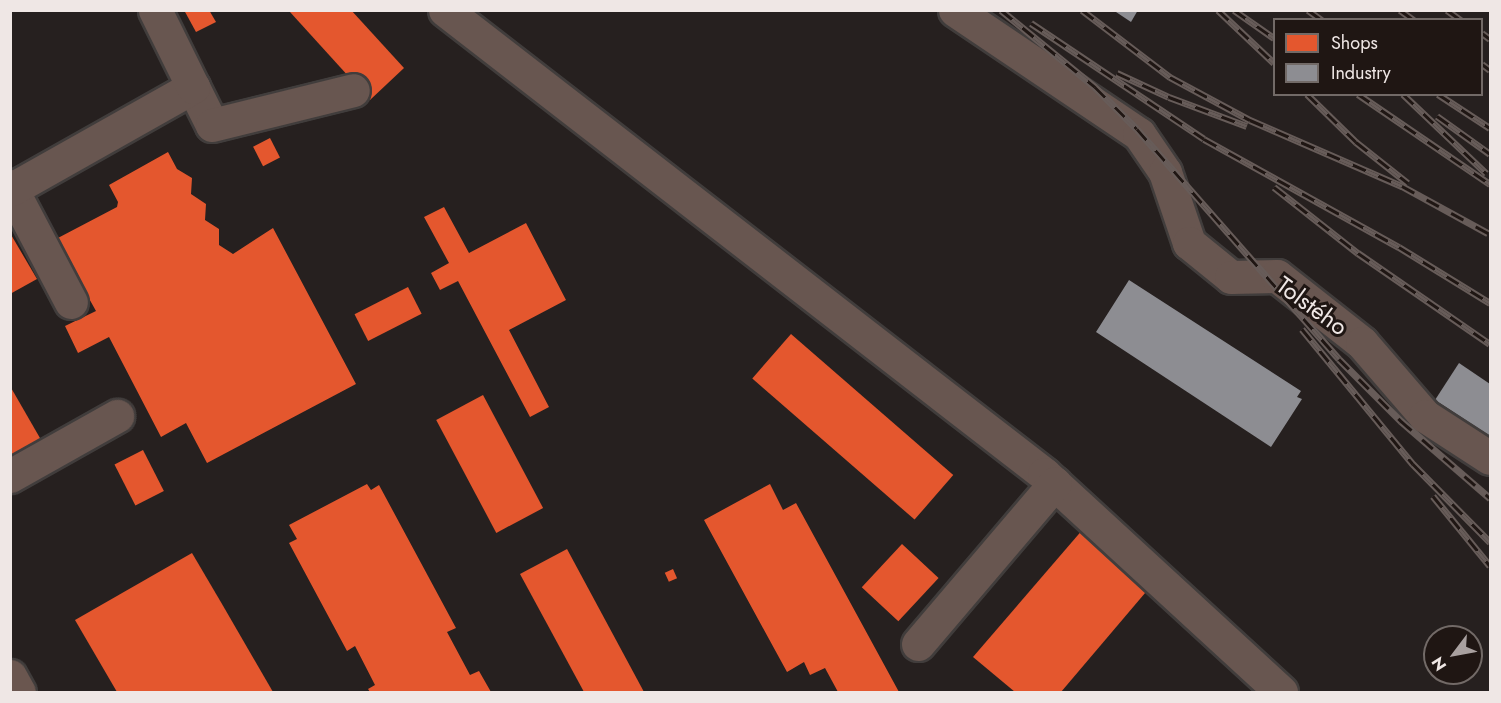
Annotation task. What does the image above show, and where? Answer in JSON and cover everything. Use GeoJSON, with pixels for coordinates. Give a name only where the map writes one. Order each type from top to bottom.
{"type":"FeatureCollection","features":[{"type":"Feature","properties":{"kind":"main road"},"geometry":{"type":"LineString","coordinates":[[10,676],[19,693]]}},
{"type":"Feature","properties":{"kind":"lane"},"geometry":{"type":"LineString","coordinates":[[155,10],[212,124],[353,90]]}},
{"type":"Feature","properties":{"kind":"lane"},"geometry":{"type":"LineString","coordinates":[[445,10],[1055,483],[1281,693]]}},
{"type":"Feature","properties":{"kind":"lane","name":"Tolstého"},"geometry":{"type":"LineString","coordinates":[[955,10],[1139,134],[1165,172],[1189,243],[1231,277],[1276,276],[1362,343],[1425,416],[1491,458]]}},
{"type":"Feature","properties":{"kind":"lane"},"geometry":{"type":"LineString","coordinates":[[71,302],[11,188],[193,87]]}},
{"type":"Feature","properties":{"kind":"lane"},"geometry":{"type":"LineString","coordinates":[[10,476],[117,416]]}},
{"type":"Feature","properties":{"kind":"lane"},"geometry":{"type":"LineString","coordinates":[[918,644],[1055,483]]}},
{"type":"Feature","properties":{"kind":"building: Shops"},"geometry":{"type":"Polygon","coordinates":[[[184,10],[209,10],[216,22],[196,32],[184,10]]]}},
{"type":"Feature","properties":{"kind":"building: Shops"},"geometry":{"type":"Polygon","coordinates":[[[292,10],[351,10],[404,68],[370,100],[290,12],[292,10]]]}},
{"type":"Feature","properties":{"kind":"building: Shops"},"geometry":{"type":"Polygon","coordinates":[[[270,138],[280,158],[263,166],[253,147],[270,138]]]}},
{"type":"Feature","properties":{"kind":"building: Shops"},"geometry":{"type":"Polygon","coordinates":[[[168,152],[177,169],[192,178],[191,194],[206,204],[205,220],[219,229],[219,245],[233,254],[273,228],[356,384],[207,463],[186,423],[161,437],[109,337],[78,353],[65,326],[96,311],[56,239],[117,207],[118,202],[109,185],[168,152]]]}},
{"type":"Feature","properties":{"kind":"building: Shops"},"geometry":{"type":"Polygon","coordinates":[[[444,207],[469,253],[526,223],[566,300],[509,330],[549,407],[530,417],[458,281],[440,290],[431,273],[449,263],[424,217],[444,207]]]}},
{"type":"Feature","properties":{"kind":"building: Shops"},"geometry":{"type":"Polygon","coordinates":[[[10,233],[37,279],[10,294],[10,233]]]}},
{"type":"Feature","properties":{"kind":"building: Shops"},"geometry":{"type":"Polygon","coordinates":[[[408,287],[422,314],[368,341],[355,314],[408,287]]]}},
{"type":"Feature","properties":{"kind":"building: Shops"},"geometry":{"type":"Polygon","coordinates":[[[791,334],[953,475],[915,520],[752,379],[791,334]]]}},
{"type":"Feature","properties":{"kind":"building: Shops"},"geometry":{"type":"Polygon","coordinates":[[[10,386],[44,445],[16,461],[10,451],[10,386]]]}},
{"type":"Feature","properties":{"kind":"building: Shops"},"geometry":{"type":"Polygon","coordinates":[[[483,395],[543,508],[496,533],[436,420],[483,395]]]}},
{"type":"Feature","properties":{"kind":"building: Shops"},"geometry":{"type":"Polygon","coordinates":[[[143,450],[164,491],[135,506],[114,465],[143,450]]]}},
{"type":"Feature","properties":{"kind":"building: Shops"},"geometry":{"type":"Polygon","coordinates":[[[367,484],[371,490],[379,485],[456,628],[447,632],[470,675],[479,671],[491,692],[370,692],[368,689],[375,685],[355,646],[347,651],[289,543],[297,539],[289,525],[367,484]]]}},
{"type":"Feature","properties":{"kind":"building: Shops"},"geometry":{"type":"Polygon","coordinates":[[[770,484],[783,510],[796,503],[899,692],[838,692],[825,668],[810,675],[804,662],[787,672],[704,520],[770,484]]]}},
{"type":"Feature","properties":{"kind":"building: Shops"},"geometry":{"type":"Polygon","coordinates":[[[1084,528],[1151,586],[1061,692],[1015,692],[973,657],[1084,528]]]}},
{"type":"Feature","properties":{"kind":"building: Shops"},"geometry":{"type":"Polygon","coordinates":[[[902,544],[939,578],[898,621],[862,587],[902,544]]]}},
{"type":"Feature","properties":{"kind":"building: Shops"},"geometry":{"type":"Polygon","coordinates":[[[567,549],[644,692],[584,692],[520,574],[567,549]]]}},
{"type":"Feature","properties":{"kind":"building: Shops"},"geometry":{"type":"Polygon","coordinates":[[[192,553],[273,692],[117,692],[75,620],[192,553]]]}},
{"type":"Feature","properties":{"kind":"building: Shops"},"geometry":{"type":"Polygon","coordinates":[[[673,569],[677,578],[669,582],[665,573],[673,569]]]}},
{"type":"Feature","properties":{"kind":"building: Industry"},"geometry":{"type":"Polygon","coordinates":[[[1113,10],[1138,10],[1131,22],[1113,10]]]}},
{"type":"Feature","properties":{"kind":"building: Industry"},"geometry":{"type":"Polygon","coordinates":[[[1129,280],[1301,391],[1297,397],[1302,399],[1271,447],[1096,332],[1129,280]]]}},
{"type":"Feature","properties":{"kind":"building: Industry"},"geometry":{"type":"Polygon","coordinates":[[[1459,363],[1490,384],[1490,436],[1435,400],[1459,363]]]}},
{"type":"Feature","properties":{"kind":"railway"},"geometry":{"type":"LineString","coordinates":[[1001,10],[1095,87],[1137,129],[1339,359],[1401,421],[1490,498]]}},
{"type":"Feature","properties":{"kind":"railway"},"geometry":{"type":"LineString","coordinates":[[1082,10],[1170,77],[1250,120],[1402,186],[1488,233]]}},
{"type":"Feature","properties":{"kind":"railway"},"geometry":{"type":"LineString","coordinates":[[1218,10],[1273,62]]}},
{"type":"Feature","properties":{"kind":"railway"},"geometry":{"type":"LineString","coordinates":[[1234,10],[1273,37]]}},
{"type":"Feature","properties":{"kind":"railway"},"geometry":{"type":"LineString","coordinates":[[1308,10],[1319,18]]}},
{"type":"Feature","properties":{"kind":"railway"},"geometry":{"type":"LineString","coordinates":[[1400,10],[1411,18]]}},
{"type":"Feature","properties":{"kind":"railway"},"geometry":{"type":"LineString","coordinates":[[1447,10],[1458,18]]}},
{"type":"Feature","properties":{"kind":"railway"},"geometry":{"type":"LineString","coordinates":[[1031,23],[1204,139],[1399,247],[1490,303]]}},
{"type":"Feature","properties":{"kind":"railway"},"geometry":{"type":"LineString","coordinates":[[1483,34],[1490,39]]}},
{"type":"Feature","properties":{"kind":"railway"},"geometry":{"type":"LineString","coordinates":[[1483,65],[1490,70]]}},
{"type":"Feature","properties":{"kind":"railway"},"geometry":{"type":"LineString","coordinates":[[1117,73],[1169,97],[1247,126]]}},
{"type":"Feature","properties":{"kind":"railway"},"geometry":{"type":"LineString","coordinates":[[1309,96],[1356,142],[1408,183]]}},
{"type":"Feature","properties":{"kind":"railway"},"geometry":{"type":"LineString","coordinates":[[1361,96],[1490,184]]}},
{"type":"Feature","properties":{"kind":"railway"},"geometry":{"type":"LineString","coordinates":[[1405,96],[1486,173]]}},
{"type":"Feature","properties":{"kind":"railway"},"geometry":{"type":"LineString","coordinates":[[1441,96],[1490,128]]}},
{"type":"Feature","properties":{"kind":"railway"},"geometry":{"type":"LineString","coordinates":[[1437,116],[1490,154]]}},
{"type":"Feature","properties":{"kind":"railway"},"geometry":{"type":"LineString","coordinates":[[1274,187],[1358,253],[1490,344]]}},
{"type":"Feature","properties":{"kind":"railway"},"geometry":{"type":"LineString","coordinates":[[1302,329],[1413,464],[1490,542]]}},
{"type":"Feature","properties":{"kind":"railway"},"geometry":{"type":"LineString","coordinates":[[1433,496],[1490,566]]}}]}
